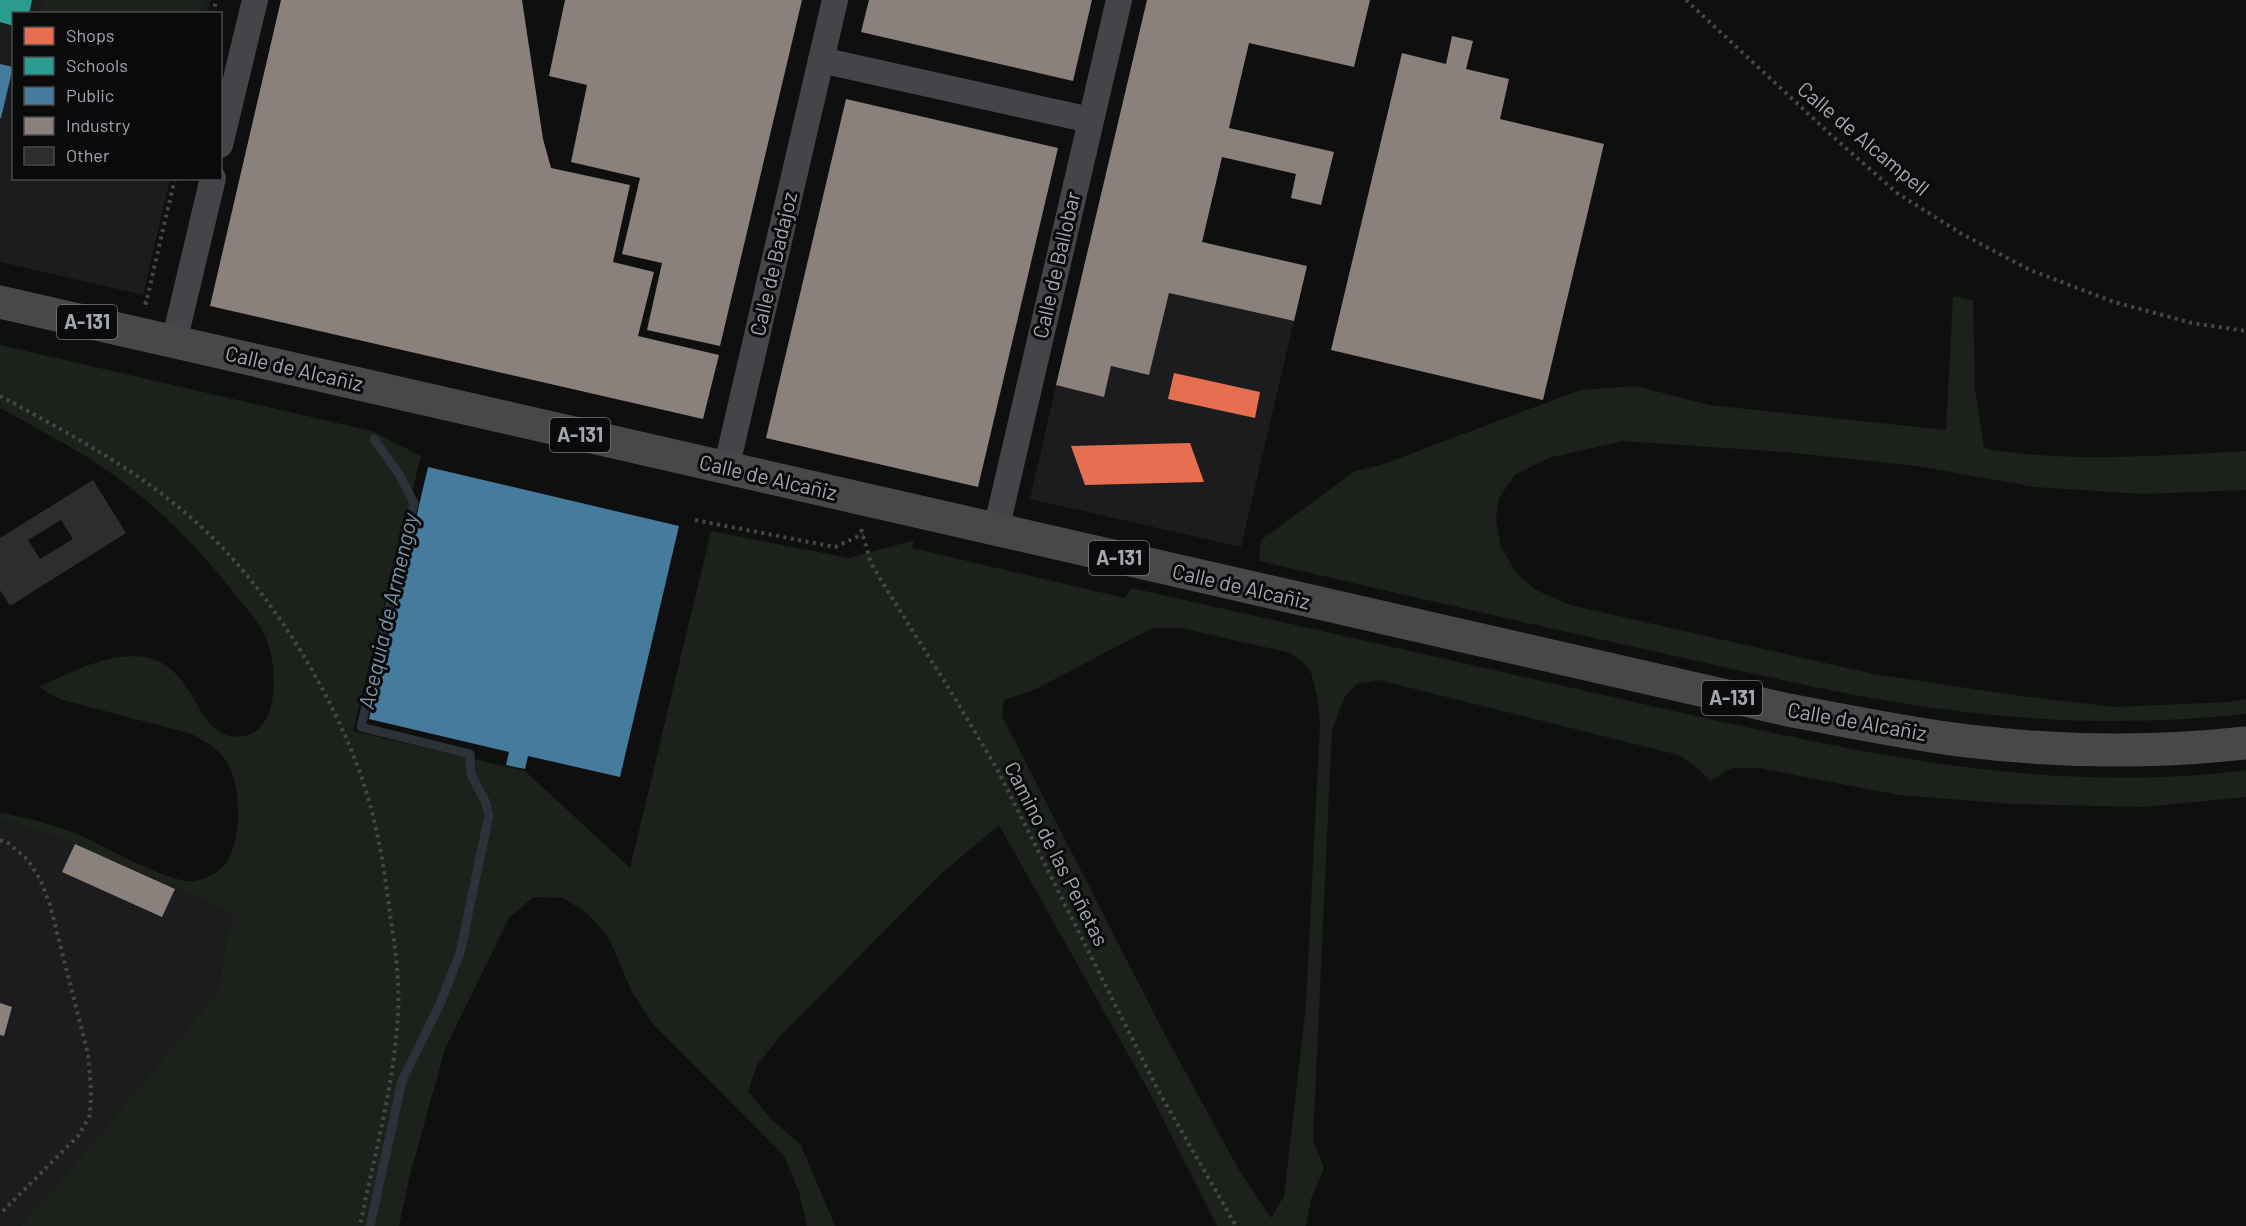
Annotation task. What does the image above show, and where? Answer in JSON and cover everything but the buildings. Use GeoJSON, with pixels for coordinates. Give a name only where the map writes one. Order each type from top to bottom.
{"type":"FeatureCollection","features":[{"type":"Feature","properties":{"kind":"main road","name":"Calle de Alcañiz"},"geometry":{"type":"LineString","coordinates":[[0,302],[1788,710],[1920,734],[2020,746],[2120,749],[2246,743]]}},
{"type":"Feature","properties":{"kind":"street"},"geometry":{"type":"LineString","coordinates":[[222,138],[255,0]]}},
{"type":"Feature","properties":{"kind":"street","name":"Calle de Badajoz"},"geometry":{"type":"LineString","coordinates":[[726,469],[834,0]]}},
{"type":"Feature","properties":{"kind":"street","name":"Calle de Ballobar"},"geometry":{"type":"LineString","coordinates":[[996,530],[1119,0]]}},
{"type":"Feature","properties":{"kind":"street"},"geometry":{"type":"LineString","coordinates":[[821,60],[1090,120]]}},
{"type":"Feature","properties":{"kind":"street"},"geometry":{"type":"LineString","coordinates":[[174,342],[213,180]]}},
{"type":"Feature","properties":{"kind":"path","name":"Calle de Alcampell"},"geometry":{"type":"LineString","coordinates":[[1686,0],[1897,193],[1962,234],[2031,270],[2114,302],[2192,323],[2246,331]]}},
{"type":"Feature","properties":{"kind":"path"},"geometry":{"type":"LineString","coordinates":[[135,300],[146,303],[175,180]]}},
{"type":"Feature","properties":{"kind":"path"},"geometry":{"type":"LineString","coordinates":[[0,396],[121,463],[214,539],[258,587],[295,644],[325,696],[354,757],[373,815],[386,879],[396,952],[398,1013],[392,1074],[360,1226]]}},
{"type":"Feature","properties":{"kind":"path","name":"Camino de las Peñetas"},"geometry":{"type":"LineString","coordinates":[[851,497],[871,562],[996,768],[1159,1092],[1236,1226]]}},
{"type":"Feature","properties":{"kind":"path"},"geometry":{"type":"LineString","coordinates":[[695,520],[835,547],[863,534]]}},
{"type":"Feature","properties":{"kind":"path"},"geometry":{"type":"LineString","coordinates":[[0,840],[8,843],[27,859],[40,879],[50,905],[88,1054],[91,1089],[90,1115],[79,1135],[0,1214]]}},
{"type":"Feature","properties":{"kind":"shaded area"},"geometry":{"type":"Polygon","coordinates":[[[0,0],[211,0],[208,12],[12,12],[12,180],[170,180],[143,295],[0,262],[0,0]]]}},
{"type":"Feature","properties":{"kind":"shaded area"},"geometry":{"type":"Polygon","coordinates":[[[44,0],[203,0],[200,12],[41,12],[44,0]]]}},
{"type":"Feature","properties":{"kind":"shaded area"},"geometry":{"type":"Polygon","coordinates":[[[1169,293],[1294,321],[1241,547],[1030,499],[1063,355],[1149,375],[1169,293]]]}},
{"type":"Feature","properties":{"kind":"shaded area"},"geometry":{"type":"Polygon","coordinates":[[[1953,296],[1973,300],[1975,389],[1984,448],[2015,453],[2081,457],[2246,451],[2246,490],[2143,494],[2034,487],[1917,466],[1785,452],[1623,441],[1548,458],[1515,475],[1499,498],[1496,520],[1501,547],[1517,574],[1536,590],[1570,605],[1874,674],[2013,695],[2115,707],[2228,702],[2246,699],[2246,714],[2144,721],[2042,719],[1893,702],[1773,678],[1259,561],[1261,540],[1355,471],[1381,465],[1580,390],[1636,386],[1709,405],[1946,430],[1953,296]]]}},
{"type":"Feature","properties":{"kind":"shaded area"},"geometry":{"type":"Polygon","coordinates":[[[0,345],[372,431],[421,456],[353,731],[525,771],[630,868],[711,531],[849,558],[915,540],[912,548],[1125,598],[1132,588],[1775,733],[1931,762],[2009,772],[2088,777],[2167,777],[2246,770],[2246,797],[2144,807],[2012,804],[1898,795],[1759,768],[1732,768],[1710,781],[1701,771],[1679,755],[1379,680],[1357,684],[1345,696],[1332,730],[1313,1140],[1324,1168],[1311,1199],[1306,1226],[1217,1226],[1151,1095],[999,825],[944,871],[782,1034],[757,1065],[748,1091],[771,1119],[801,1145],[835,1226],[807,1226],[799,1192],[784,1156],[652,1023],[632,992],[609,938],[587,913],[563,898],[533,897],[509,918],[445,1049],[410,1175],[399,1226],[20,1226],[97,1138],[217,993],[232,913],[75,844],[16,823],[0,820],[0,813],[60,828],[91,840],[153,871],[169,877],[194,881],[222,868],[233,850],[238,823],[237,794],[230,768],[221,754],[210,744],[192,734],[59,699],[39,687],[68,673],[102,661],[137,656],[153,659],[177,675],[211,725],[219,732],[230,736],[246,735],[259,729],[267,718],[274,687],[271,654],[261,628],[202,554],[148,502],[108,471],[0,408],[0,345]],[[1152,628],[1036,689],[1004,700],[1002,716],[1164,1033],[1238,1168],[1271,1218],[1284,1196],[1306,1005],[1320,723],[1317,695],[1310,669],[1291,653],[1181,628],[1152,628]]]}},
{"type":"Feature","properties":{"kind":"shaded area"},"geometry":{"type":"Polygon","coordinates":[[[0,820],[16,823],[75,844],[232,913],[217,993],[97,1138],[20,1226],[0,1226],[0,820]]]}},
{"type":"Feature","properties":{"kind":"waterway","name":"Acequia de Armengoy"},"geometry":{"type":"LineString","coordinates":[[370,1226],[402,1081],[440,1004],[460,953],[489,815],[486,803],[471,774],[470,754],[361,727],[414,503],[399,474],[374,439]]}}]}
